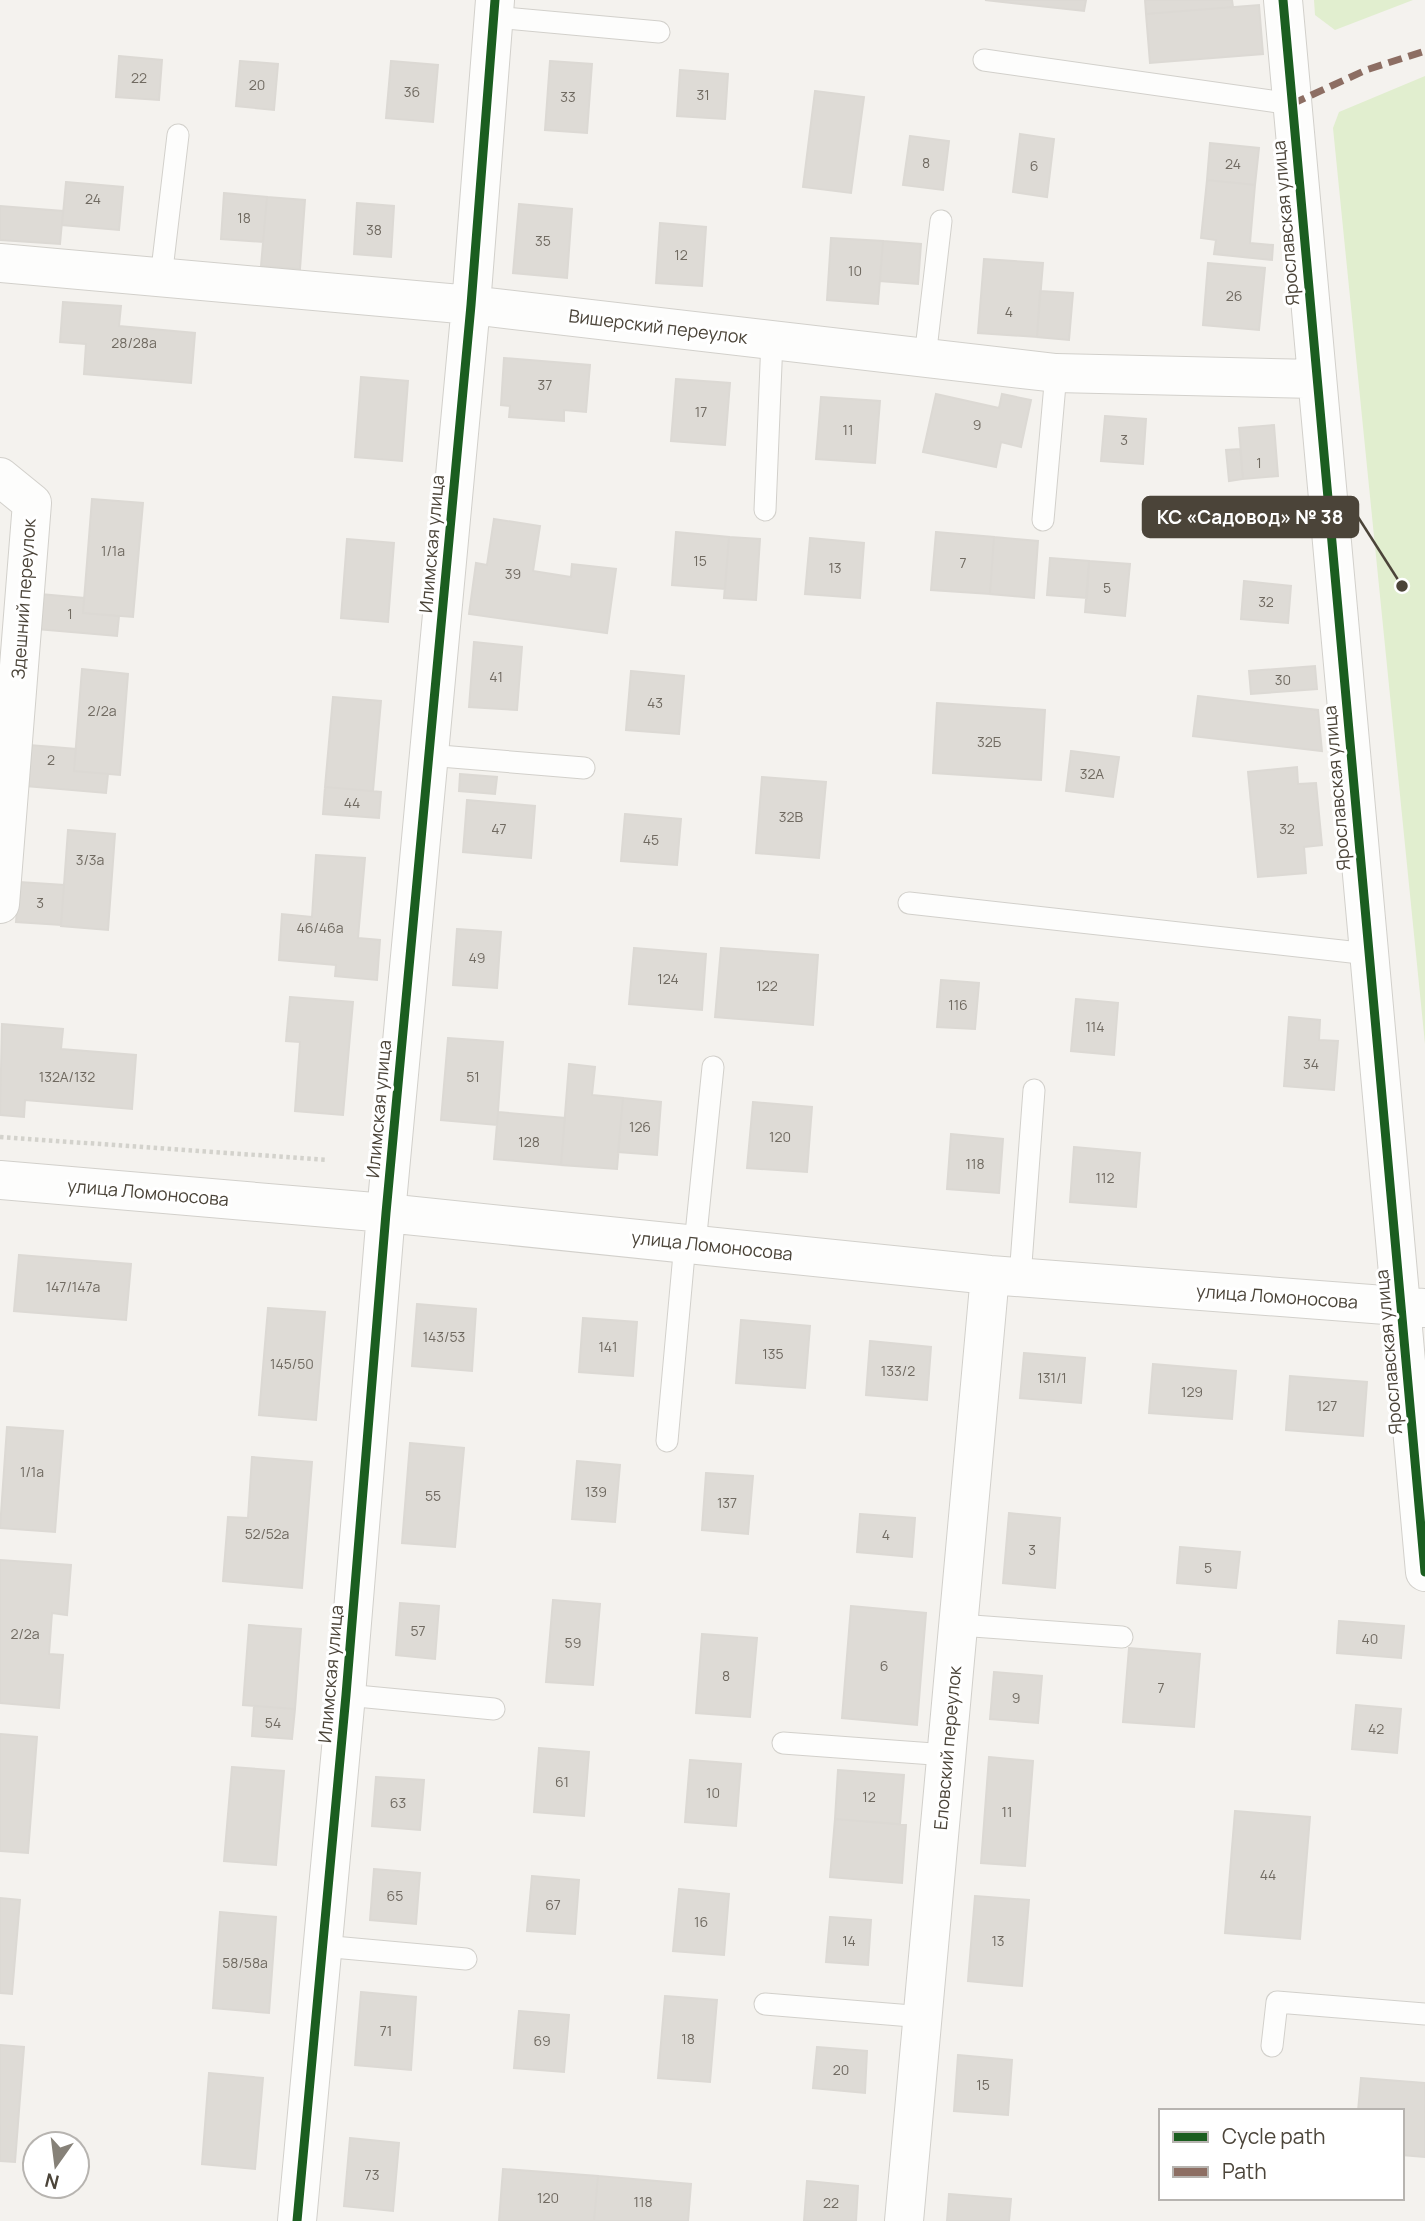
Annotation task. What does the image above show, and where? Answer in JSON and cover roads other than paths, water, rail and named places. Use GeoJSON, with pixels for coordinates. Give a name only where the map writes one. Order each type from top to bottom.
{"type":"FeatureCollection","features":[{"type":"Feature","properties":{"kind":"street","name":"Ярославская улица"},"geometry":{"type":"LineString","coordinates":[[1283,0],[1368,954],[1413,1307],[1425,1572]]}},
{"type":"Feature","properties":{"kind":"street","name":"Илимская улица"},"geometry":{"type":"LineString","coordinates":[[297,2221],[346,1695],[386,1213],[471,305],[494,8]]}},
{"type":"Feature","properties":{"kind":"street","name":"Вишерский переулок"},"geometry":{"type":"LineString","coordinates":[[0,263],[471,305],[1056,373],[1316,379]]}},
{"type":"Feature","properties":{"kind":"street","name":"Здешний переулок"},"geometry":{"type":"LineString","coordinates":[[0,477],[32,503],[0,904]]}},
{"type":"Feature","properties":{"kind":"street","name":"улица Ломоносова"},"geometry":{"type":"LineString","coordinates":[[0,1180],[386,1213],[1005,1276],[1413,1307]]}},
{"type":"Feature","properties":{"kind":"street","name":"Еловский переулок"},"geometry":{"type":"LineString","coordinates":[[904,2221],[959,1625],[1005,1276]]}},
{"type":"Feature","properties":{"kind":"lane"},"geometry":{"type":"LineString","coordinates":[[494,8],[659,32]]}},
{"type":"Feature","properties":{"kind":"lane"},"geometry":{"type":"LineString","coordinates":[[984,60],[1292,104]]}},
{"type":"Feature","properties":{"kind":"lane"},"geometry":{"type":"LineString","coordinates":[[161,278],[177,135]]}},
{"type":"Feature","properties":{"kind":"lane"},"geometry":{"type":"LineString","coordinates":[[925,358],[941,221]]}},
{"type":"Feature","properties":{"kind":"lane"},"geometry":{"type":"LineString","coordinates":[[765,510],[772,340]]}},
{"type":"Feature","properties":{"kind":"lane"},"geometry":{"type":"LineString","coordinates":[[1043,520],[1056,373]]}},
{"type":"Feature","properties":{"kind":"lane"},"geometry":{"type":"LineString","coordinates":[[428,755],[584,768]]}},
{"type":"Feature","properties":{"kind":"lane"},"geometry":{"type":"LineString","coordinates":[[909,902],[1368,954]]}},
{"type":"Feature","properties":{"kind":"lane"},"geometry":{"type":"LineString","coordinates":[[667,1441],[713,1067]]}},
{"type":"Feature","properties":{"kind":"lane"},"geometry":{"type":"LineString","coordinates":[[1005,1276],[1034,1090]]}},
{"type":"Feature","properties":{"kind":"lane"},"geometry":{"type":"LineString","coordinates":[[959,1625],[1122,1637]]}},
{"type":"Feature","properties":{"kind":"lane"},"geometry":{"type":"LineString","coordinates":[[346,1695],[494,1709]]}},
{"type":"Feature","properties":{"kind":"lane"},"geometry":{"type":"LineString","coordinates":[[783,1743],[947,1755]]}},
{"type":"Feature","properties":{"kind":"lane"},"geometry":{"type":"LineString","coordinates":[[322,1946],[466,1959]]}},
{"type":"Feature","properties":{"kind":"lane"},"geometry":{"type":"LineString","coordinates":[[1272,2046],[1277,2002],[1425,2014]]}},
{"type":"Feature","properties":{"kind":"lane"},"geometry":{"type":"LineString","coordinates":[[765,2004],[924,2017]]}},
{"type":"Feature","properties":{"kind":"place","name":"КС «Садовод» № 38"},"geometry":{"type":"Point","coordinates":[1402,586]}}]}
